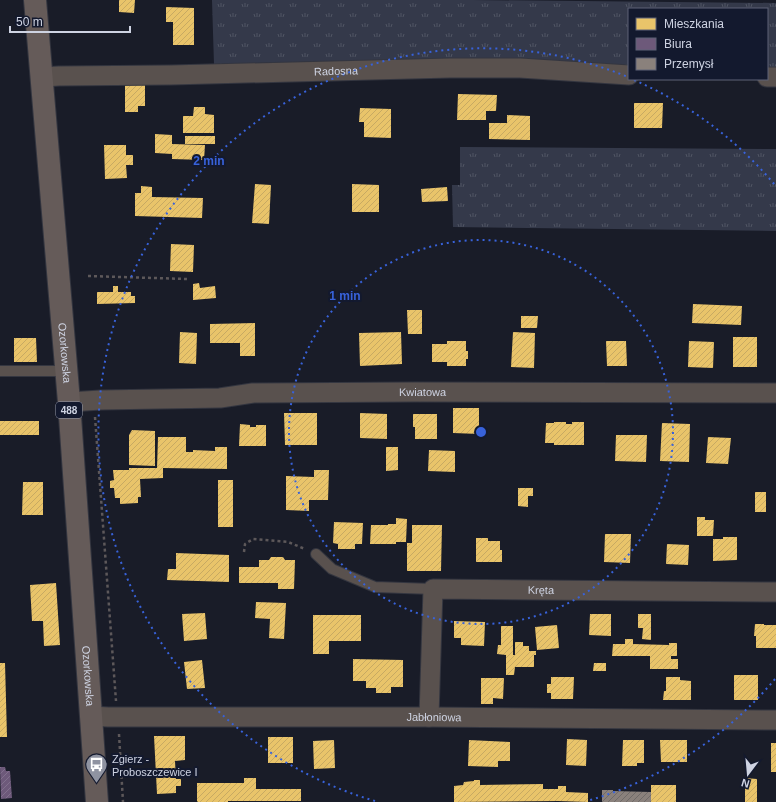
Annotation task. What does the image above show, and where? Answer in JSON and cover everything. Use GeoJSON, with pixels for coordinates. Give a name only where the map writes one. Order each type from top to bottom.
{"type":"FeatureCollection","features":[{"type":"Feature","properties":{"kind":"main road","name":"Ozorkowska"},"geometry":{"type":"LineString","coordinates":[[35,0],[69,402],[97,802]]}},
{"type":"Feature","properties":{"kind":"street","name":"Radosna"},"geometry":{"type":"LineString","coordinates":[[42,77],[450,68],[520,68],[628,75]]}},
{"type":"Feature","properties":{"kind":"street","name":"Kwiatowa"},"geometry":{"type":"LineString","coordinates":[[69,402],[94,400],[220,398],[253,393],[776,393]]}},
{"type":"Feature","properties":{"kind":"street","name":"Kręta"},"geometry":{"type":"LineString","coordinates":[[433,589],[776,592]]}},
{"type":"Feature","properties":{"kind":"street"},"geometry":{"type":"LineString","coordinates":[[429,717],[433,589]]}},
{"type":"Feature","properties":{"kind":"street","name":"Jabłoniowa"},"geometry":{"type":"LineString","coordinates":[[92,716],[776,720]]}},
{"type":"Feature","properties":{"kind":"lane"},"geometry":{"type":"LineString","coordinates":[[0,372],[66,371]]}},
{"type":"Feature","properties":{"kind":"lane"},"geometry":{"type":"LineString","coordinates":[[316,554],[332,569],[375,587],[433,589]]}},
{"type":"Feature","properties":{"kind":"path"},"geometry":{"type":"LineString","coordinates":[[88,276],[187,279]]}},
{"type":"Feature","properties":{"kind":"path"},"geometry":{"type":"LineString","coordinates":[[94,400],[116,702]]}},
{"type":"Feature","properties":{"kind":"path"},"geometry":{"type":"LineString","coordinates":[[244,552],[244,544],[254,539],[288,542],[316,554]]}},
{"type":"Feature","properties":{"kind":"path"},"geometry":{"type":"LineString","coordinates":[[118,731],[123,802]]}},
{"type":"Feature","properties":{"kind":"green space"},"geometry":{"type":"Polygon","coordinates":[[[212,0],[471,0],[776,3],[776,70],[768,70],[768,8],[628,8],[628,69],[426,59],[214,64],[212,0]]]}},
{"type":"Feature","properties":{"kind":"green space"},"geometry":{"type":"Polygon","coordinates":[[[460,147],[776,149],[776,231],[453,227],[452,185],[460,185],[460,147]]]}},
{"type":"Feature","properties":{"kind":"building: Mieszkania"},"geometry":{"type":"Polygon","coordinates":[[[119,0],[135,0],[134,13],[119,12],[119,0]]]}},
{"type":"Feature","properties":{"kind":"building: Mieszkania"},"geometry":{"type":"Polygon","coordinates":[[[166,7],[194,8],[194,45],[173,45],[173,22],[166,22],[166,7]]]}},
{"type":"Feature","properties":{"kind":"building: Mieszkania"},"geometry":{"type":"Polygon","coordinates":[[[125,85],[145,85],[145,106],[138,106],[138,112],[125,112],[125,85]]]}},
{"type":"Feature","properties":{"kind":"building: Mieszkania"},"geometry":{"type":"Polygon","coordinates":[[[458,94],[497,95],[496,111],[486,111],[486,120],[457,120],[458,94]]]}},
{"type":"Feature","properties":{"kind":"building: Mieszkania"},"geometry":{"type":"Polygon","coordinates":[[[634,103],[663,103],[662,128],[634,128],[634,103]]]}},
{"type":"Feature","properties":{"kind":"building: Mieszkania"},"geometry":{"type":"Polygon","coordinates":[[[194,107],[205,107],[205,114],[214,115],[214,133],[183,133],[183,116],[193,116],[194,107]]]}},
{"type":"Feature","properties":{"kind":"building: Mieszkania"},"geometry":{"type":"Polygon","coordinates":[[[360,108],[391,109],[391,138],[364,137],[364,122],[359,122],[360,108]]]}},
{"type":"Feature","properties":{"kind":"building: Mieszkania"},"geometry":{"type":"Polygon","coordinates":[[[507,115],[530,116],[530,140],[489,139],[489,123],[507,123],[507,115]]]}},
{"type":"Feature","properties":{"kind":"building: Mieszkania"},"geometry":{"type":"Polygon","coordinates":[[[155,134],[172,135],[172,144],[205,145],[204,160],[172,159],[172,154],[155,153],[155,134]]]}},
{"type":"Feature","properties":{"kind":"building: Mieszkania"},"geometry":{"type":"Polygon","coordinates":[[[185,136],[215,136],[215,144],[185,144],[185,136]]]}},
{"type":"Feature","properties":{"kind":"building: Mieszkania"},"geometry":{"type":"Polygon","coordinates":[[[104,145],[126,145],[126,155],[133,155],[133,165],[126,165],[127,178],[105,179],[104,145]]]}},
{"type":"Feature","properties":{"kind":"building: Mieszkania"},"geometry":{"type":"Polygon","coordinates":[[[255,184],[271,185],[269,224],[252,223],[255,184]]]}},
{"type":"Feature","properties":{"kind":"building: Mieszkania"},"geometry":{"type":"Polygon","coordinates":[[[352,184],[379,185],[379,212],[352,212],[352,184]]]}},
{"type":"Feature","properties":{"kind":"building: Mieszkania"},"geometry":{"type":"Polygon","coordinates":[[[141,186],[152,187],[152,197],[203,198],[202,218],[135,216],[135,193],[141,193],[141,186]]]}},
{"type":"Feature","properties":{"kind":"building: Mieszkania"},"geometry":{"type":"Polygon","coordinates":[[[447,187],[448,201],[422,202],[421,189],[447,187]]]}},
{"type":"Feature","properties":{"kind":"building: Mieszkania"},"geometry":{"type":"Polygon","coordinates":[[[171,244],[194,245],[193,272],[170,271],[171,244]]]}},
{"type":"Feature","properties":{"kind":"building: Mieszkania"},"geometry":{"type":"Polygon","coordinates":[[[199,283],[200,288],[215,286],[216,298],[193,300],[193,284],[199,283]]]}},
{"type":"Feature","properties":{"kind":"building: Mieszkania"},"geometry":{"type":"Polygon","coordinates":[[[113,286],[118,286],[118,292],[131,292],[131,296],[135,296],[135,303],[97,304],[97,292],[113,292],[113,286]]]}},
{"type":"Feature","properties":{"kind":"building: Mieszkania"},"geometry":{"type":"Polygon","coordinates":[[[693,304],[742,306],[741,325],[692,323],[693,304]]]}},
{"type":"Feature","properties":{"kind":"building: Mieszkania"},"geometry":{"type":"Polygon","coordinates":[[[407,310],[422,310],[422,334],[408,334],[407,310]]]}},
{"type":"Feature","properties":{"kind":"building: Mieszkania"},"geometry":{"type":"Polygon","coordinates":[[[521,316],[538,316],[537,328],[521,328],[521,316]]]}},
{"type":"Feature","properties":{"kind":"building: Mieszkania"},"geometry":{"type":"Polygon","coordinates":[[[255,323],[255,356],[240,356],[240,343],[210,343],[210,324],[255,323]]]}},
{"type":"Feature","properties":{"kind":"building: Mieszkania"},"geometry":{"type":"Polygon","coordinates":[[[180,332],[197,333],[196,364],[179,363],[180,332]]]}},
{"type":"Feature","properties":{"kind":"building: Mieszkania"},"geometry":{"type":"Polygon","coordinates":[[[401,332],[402,364],[360,366],[359,333],[401,332]]]}},
{"type":"Feature","properties":{"kind":"building: Mieszkania"},"geometry":{"type":"Polygon","coordinates":[[[513,332],[535,333],[534,368],[511,367],[513,332]]]}},
{"type":"Feature","properties":{"kind":"building: Mieszkania"},"geometry":{"type":"Polygon","coordinates":[[[733,337],[757,337],[757,367],[733,367],[733,337]]]}},
{"type":"Feature","properties":{"kind":"building: Mieszkania"},"geometry":{"type":"Polygon","coordinates":[[[14,338],[36,338],[37,362],[14,362],[14,338]]]}},
{"type":"Feature","properties":{"kind":"building: Mieszkania"},"geometry":{"type":"Polygon","coordinates":[[[447,341],[466,341],[468,359],[466,359],[466,366],[447,366],[447,362],[432,362],[432,344],[447,344],[447,341]]]}},
{"type":"Feature","properties":{"kind":"building: Mieszkania"},"geometry":{"type":"Polygon","coordinates":[[[606,341],[626,341],[627,366],[607,366],[606,341]]]}},
{"type":"Feature","properties":{"kind":"building: Mieszkania"},"geometry":{"type":"Polygon","coordinates":[[[689,341],[714,342],[713,368],[688,367],[689,341]]]}},
{"type":"Feature","properties":{"kind":"building: Mieszkania"},"geometry":{"type":"Polygon","coordinates":[[[453,408],[479,408],[479,434],[453,433],[453,408]]]}},
{"type":"Feature","properties":{"kind":"building: Mieszkania"},"geometry":{"type":"Polygon","coordinates":[[[284,413],[317,413],[317,445],[285,445],[284,413]]]}},
{"type":"Feature","properties":{"kind":"building: Mieszkania"},"geometry":{"type":"Polygon","coordinates":[[[360,413],[387,414],[387,439],[360,438],[360,413]]]}},
{"type":"Feature","properties":{"kind":"building: Mieszkania"},"geometry":{"type":"Polygon","coordinates":[[[413,414],[437,414],[437,439],[415,439],[413,414]]]}},
{"type":"Feature","properties":{"kind":"building: Mieszkania"},"geometry":{"type":"Polygon","coordinates":[[[0,421],[39,421],[39,435],[0,435],[0,421]]]}},
{"type":"Feature","properties":{"kind":"building: Mieszkania"},"geometry":{"type":"Polygon","coordinates":[[[566,422],[566,424],[572,424],[572,422],[584,422],[584,445],[554,445],[554,443],[545,443],[546,423],[566,422]]]}},
{"type":"Feature","properties":{"kind":"building: Mieszkania"},"geometry":{"type":"Polygon","coordinates":[[[662,423],[690,424],[689,462],[660,461],[662,423]]]}},
{"type":"Feature","properties":{"kind":"building: Mieszkania"},"geometry":{"type":"Polygon","coordinates":[[[240,424],[250,425],[250,427],[256,427],[256,425],[266,425],[266,446],[239,446],[240,424]]]}},
{"type":"Feature","properties":{"kind":"building: Mieszkania"},"geometry":{"type":"Polygon","coordinates":[[[132,430],[155,431],[155,466],[129,465],[129,435],[132,430]]]}},
{"type":"Feature","properties":{"kind":"building: Mieszkania"},"geometry":{"type":"Polygon","coordinates":[[[616,435],[647,435],[646,462],[615,461],[616,435]]]}},
{"type":"Feature","properties":{"kind":"building: Mieszkania"},"geometry":{"type":"Polygon","coordinates":[[[158,437],[186,437],[186,452],[193,452],[193,450],[215,451],[215,447],[227,447],[227,469],[163,468],[163,478],[140,479],[141,497],[138,497],[138,503],[120,504],[120,498],[115,498],[114,488],[110,488],[110,481],[114,480],[113,470],[129,470],[129,468],[157,468],[158,437]]]}},
{"type":"Feature","properties":{"kind":"building: Mieszkania"},"geometry":{"type":"Polygon","coordinates":[[[708,437],[731,438],[728,464],[706,463],[708,437]]]}},
{"type":"Feature","properties":{"kind":"building: Mieszkania"},"geometry":{"type":"Polygon","coordinates":[[[386,447],[398,447],[398,470],[386,471],[386,447]]]}},
{"type":"Feature","properties":{"kind":"building: Mieszkania"},"geometry":{"type":"Polygon","coordinates":[[[429,450],[455,451],[455,472],[428,471],[429,450]]]}},
{"type":"Feature","properties":{"kind":"building: Mieszkania"},"geometry":{"type":"Polygon","coordinates":[[[314,470],[329,470],[328,500],[309,500],[309,511],[286,510],[286,476],[314,477],[314,470]]]}},
{"type":"Feature","properties":{"kind":"building: Mieszkania"},"geometry":{"type":"Polygon","coordinates":[[[218,480],[233,480],[233,527],[218,527],[218,480]]]}},
{"type":"Feature","properties":{"kind":"building: Mieszkania"},"geometry":{"type":"Polygon","coordinates":[[[23,482],[43,482],[43,515],[22,515],[23,482]]]}},
{"type":"Feature","properties":{"kind":"building: Mieszkania"},"geometry":{"type":"Polygon","coordinates":[[[518,488],[533,488],[533,496],[528,496],[528,507],[518,506],[518,488]]]}},
{"type":"Feature","properties":{"kind":"building: Mieszkania"},"geometry":{"type":"Polygon","coordinates":[[[755,492],[766,492],[766,512],[755,512],[755,492]]]}},
{"type":"Feature","properties":{"kind":"building: Mieszkania"},"geometry":{"type":"Polygon","coordinates":[[[697,517],[705,517],[705,520],[714,520],[713,536],[697,536],[697,517]]]}},
{"type":"Feature","properties":{"kind":"building: Mieszkania"},"geometry":{"type":"Polygon","coordinates":[[[396,518],[407,519],[406,542],[396,542],[396,544],[370,544],[371,525],[396,524],[396,518]]]}},
{"type":"Feature","properties":{"kind":"building: Mieszkania"},"geometry":{"type":"Polygon","coordinates":[[[334,522],[363,523],[362,544],[355,544],[355,549],[338,549],[338,544],[333,543],[334,522]]]}},
{"type":"Feature","properties":{"kind":"building: Mieszkania"},"geometry":{"type":"Polygon","coordinates":[[[412,525],[442,525],[441,571],[407,571],[407,543],[412,543],[412,525]]]}},
{"type":"Feature","properties":{"kind":"building: Mieszkania"},"geometry":{"type":"Polygon","coordinates":[[[605,534],[631,534],[630,563],[604,562],[605,534]]]}},
{"type":"Feature","properties":{"kind":"building: Mieszkania"},"geometry":{"type":"Polygon","coordinates":[[[723,537],[737,537],[737,560],[713,561],[713,539],[723,539],[723,537]]]}},
{"type":"Feature","properties":{"kind":"building: Mieszkania"},"geometry":{"type":"Polygon","coordinates":[[[476,538],[488,538],[488,541],[500,541],[502,562],[476,562],[476,538]]]}},
{"type":"Feature","properties":{"kind":"building: Mieszkania"},"geometry":{"type":"Polygon","coordinates":[[[667,544],[689,545],[688,565],[666,564],[667,544]]]}},
{"type":"Feature","properties":{"kind":"building: Mieszkania"},"geometry":{"type":"Polygon","coordinates":[[[176,553],[229,555],[229,582],[167,580],[168,569],[176,569],[176,553]]]}},
{"type":"Feature","properties":{"kind":"building: Mieszkania"},"geometry":{"type":"Polygon","coordinates":[[[271,557],[283,557],[285,560],[295,560],[294,589],[278,589],[278,583],[239,583],[239,567],[259,567],[259,560],[269,560],[271,557]]]}},
{"type":"Feature","properties":{"kind":"building: Mieszkania"},"geometry":{"type":"Polygon","coordinates":[[[56,583],[60,645],[44,646],[43,621],[32,621],[30,585],[56,583]]]}},
{"type":"Feature","properties":{"kind":"building: Mieszkania"},"geometry":{"type":"Polygon","coordinates":[[[256,602],[286,603],[284,639],[269,638],[270,619],[255,618],[256,602]]]}},
{"type":"Feature","properties":{"kind":"building: Mieszkania"},"geometry":{"type":"Polygon","coordinates":[[[205,613],[207,639],[184,641],[182,614],[205,613]]]}},
{"type":"Feature","properties":{"kind":"building: Mieszkania"},"geometry":{"type":"Polygon","coordinates":[[[590,614],[611,614],[611,636],[589,635],[590,614]]]}},
{"type":"Feature","properties":{"kind":"building: Mieszkania"},"geometry":{"type":"Polygon","coordinates":[[[638,614],[651,614],[651,640],[642,639],[643,628],[638,628],[638,614]]]}},
{"type":"Feature","properties":{"kind":"building: Mieszkania"},"geometry":{"type":"Polygon","coordinates":[[[313,615],[361,615],[361,641],[329,641],[329,654],[313,654],[313,615]]]}},
{"type":"Feature","properties":{"kind":"building: Mieszkania"},"geometry":{"type":"Polygon","coordinates":[[[454,621],[485,622],[484,646],[461,645],[461,638],[454,638],[454,621]]]}},
{"type":"Feature","properties":{"kind":"building: Mieszkania"},"geometry":{"type":"Polygon","coordinates":[[[755,624],[776,625],[776,648],[756,648],[756,636],[754,636],[755,624]]]}},
{"type":"Feature","properties":{"kind":"building: Mieszkania"},"geometry":{"type":"Polygon","coordinates":[[[557,625],[559,648],[537,650],[535,627],[557,625]]]}},
{"type":"Feature","properties":{"kind":"building: Mieszkania"},"geometry":{"type":"Polygon","coordinates":[[[501,626],[513,626],[513,655],[515,655],[515,642],[523,642],[523,646],[529,646],[529,651],[536,651],[536,655],[534,655],[534,667],[515,667],[514,675],[506,675],[506,655],[497,654],[498,645],[501,645],[501,626]]]}},
{"type":"Feature","properties":{"kind":"building: Mieszkania"},"geometry":{"type":"Polygon","coordinates":[[[625,639],[633,639],[633,644],[669,645],[669,643],[677,643],[677,656],[671,656],[671,659],[678,659],[678,669],[650,669],[650,656],[612,656],[613,644],[625,644],[625,639]]]}},
{"type":"Feature","properties":{"kind":"building: Mieszkania"},"geometry":{"type":"Polygon","coordinates":[[[353,659],[403,660],[403,687],[391,687],[391,693],[376,693],[376,688],[366,688],[366,681],[353,681],[353,659]]]}},
{"type":"Feature","properties":{"kind":"building: Mieszkania"},"geometry":{"type":"Polygon","coordinates":[[[202,660],[205,688],[187,689],[184,662],[202,660]]]}},
{"type":"Feature","properties":{"kind":"building: Mieszkania"},"geometry":{"type":"Polygon","coordinates":[[[0,663],[5,663],[7,737],[0,737],[0,663]]]}},
{"type":"Feature","properties":{"kind":"building: Mieszkania"},"geometry":{"type":"Polygon","coordinates":[[[594,663],[606,663],[606,671],[593,671],[594,663]]]}},
{"type":"Feature","properties":{"kind":"building: Mieszkania"},"geometry":{"type":"Polygon","coordinates":[[[734,675],[758,675],[758,700],[734,700],[734,675]]]}},
{"type":"Feature","properties":{"kind":"building: Mieszkania"},"geometry":{"type":"Polygon","coordinates":[[[551,677],[574,677],[573,699],[551,699],[551,693],[547,693],[547,684],[551,684],[551,677]]]}},
{"type":"Feature","properties":{"kind":"building: Mieszkania"},"geometry":{"type":"Polygon","coordinates":[[[666,677],[680,677],[680,680],[691,681],[691,700],[663,700],[664,691],[666,691],[666,677]]]}},
{"type":"Feature","properties":{"kind":"building: Mieszkania"},"geometry":{"type":"Polygon","coordinates":[[[481,678],[504,678],[503,699],[493,698],[493,704],[481,704],[481,678]]]}},
{"type":"Feature","properties":{"kind":"building: Mieszkania"},"geometry":{"type":"Polygon","coordinates":[[[154,736],[185,736],[185,760],[175,761],[176,779],[181,779],[181,786],[176,786],[176,793],[157,794],[154,736]]]}},
{"type":"Feature","properties":{"kind":"building: Mieszkania"},"geometry":{"type":"Polygon","coordinates":[[[268,737],[293,737],[293,763],[268,763],[268,737]]]}},
{"type":"Feature","properties":{"kind":"building: Mieszkania"},"geometry":{"type":"Polygon","coordinates":[[[567,739],[587,740],[586,766],[566,765],[567,739]]]}},
{"type":"Feature","properties":{"kind":"building: Mieszkania"},"geometry":{"type":"Polygon","coordinates":[[[334,740],[335,768],[314,769],[313,741],[334,740]]]}},
{"type":"Feature","properties":{"kind":"building: Mieszkania"},"geometry":{"type":"Polygon","coordinates":[[[469,740],[510,742],[510,761],[498,761],[498,767],[468,766],[469,740]]]}},
{"type":"Feature","properties":{"kind":"building: Mieszkania"},"geometry":{"type":"Polygon","coordinates":[[[623,740],[644,740],[644,763],[637,763],[637,766],[622,766],[623,740]]]}},
{"type":"Feature","properties":{"kind":"building: Mieszkania"},"geometry":{"type":"Polygon","coordinates":[[[660,740],[687,740],[687,762],[661,762],[660,740]]]}},
{"type":"Feature","properties":{"kind":"building: Mieszkania"},"geometry":{"type":"Polygon","coordinates":[[[771,743],[776,743],[776,772],[771,772],[771,743]]]}},
{"type":"Feature","properties":{"kind":"building: Mieszkania"},"geometry":{"type":"Polygon","coordinates":[[[244,778],[256,778],[256,789],[301,789],[301,801],[197,801],[197,783],[244,783],[244,778]]]}},
{"type":"Feature","properties":{"kind":"building: Mieszkania"},"geometry":{"type":"Polygon","coordinates":[[[745,778],[757,779],[757,802],[745,802],[745,778]]]}},
{"type":"Feature","properties":{"kind":"building: Mieszkania"},"geometry":{"type":"Polygon","coordinates":[[[480,780],[480,785],[543,784],[543,789],[558,789],[558,786],[566,786],[566,792],[588,793],[588,802],[454,802],[454,786],[463,785],[464,782],[480,780]]]}},
{"type":"Feature","properties":{"kind":"building: Mieszkania"},"geometry":{"type":"Polygon","coordinates":[[[651,785],[676,785],[676,802],[651,802],[651,785]]]}},
{"type":"Feature","properties":{"kind":"building: Biura"},"geometry":{"type":"Polygon","coordinates":[[[0,767],[5,767],[6,771],[10,771],[12,798],[1,799],[0,767]]]}},
{"type":"Feature","properties":{"kind":"building: Przemysł"},"geometry":{"type":"Polygon","coordinates":[[[602,790],[651,792],[651,802],[602,802],[602,790]]]}},
{"type":"Feature","properties":{"kind":"place","name":"Zgierz - Proboszczewice I"},"geometry":{"type":"Point","coordinates":[96,784]}}]}
